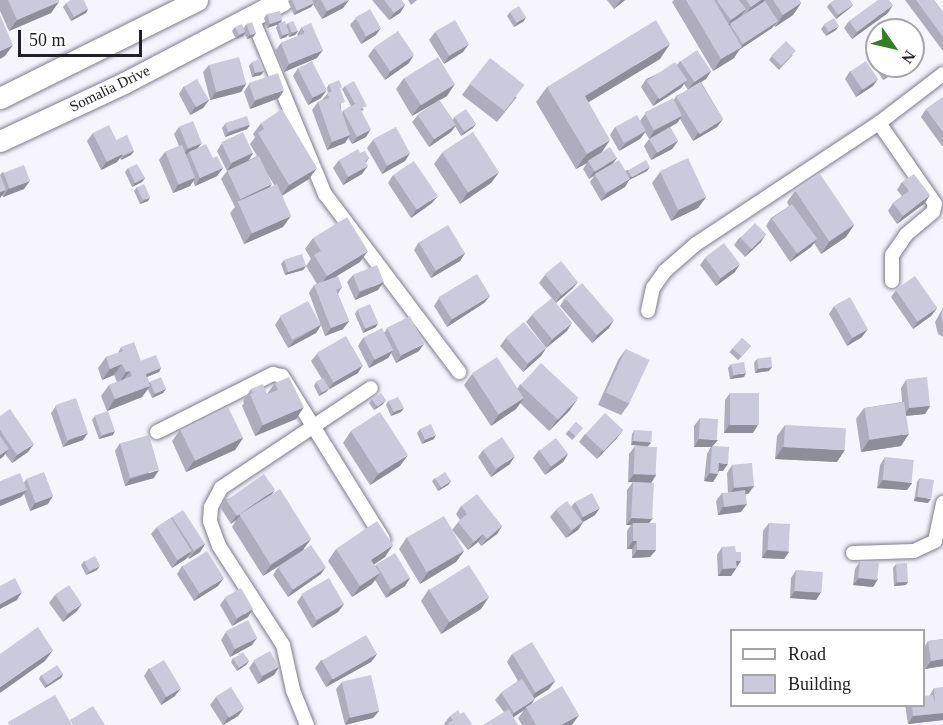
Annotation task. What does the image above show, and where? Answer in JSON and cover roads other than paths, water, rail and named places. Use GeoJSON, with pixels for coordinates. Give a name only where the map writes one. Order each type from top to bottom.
{"type":"FeatureCollection","features":[{"type":"Feature","properties":{"kind":"main road"},"geometry":{"type":"LineString","coordinates":[[0,98],[197,0]]}},
{"type":"Feature","properties":{"kind":"main road","name":"Somalia Drive"},"geometry":{"type":"LineString","coordinates":[[0,141],[124,83],[283,0]]}},
{"type":"Feature","properties":{"kind":"street"},"geometry":{"type":"LineString","coordinates":[[252,18],[325,194],[459,372]]}},
{"type":"Feature","properties":{"kind":"street"},"geometry":{"type":"LineString","coordinates":[[648,311],[653,288],[665,271],[696,244],[879,123],[943,74]]}},
{"type":"Feature","properties":{"kind":"street"},"geometry":{"type":"LineString","coordinates":[[879,123],[935,204],[933,212],[906,235],[892,255],[892,281]]}},
{"type":"Feature","properties":{"kind":"street"},"geometry":{"type":"LineString","coordinates":[[157,432],[273,374],[286,380],[388,546]]}},
{"type":"Feature","properties":{"kind":"street"},"geometry":{"type":"LineString","coordinates":[[307,725],[293,690],[283,645],[219,546],[210,520],[211,507],[221,488],[371,388]]}},
{"type":"Feature","properties":{"kind":"street"},"geometry":{"type":"LineString","coordinates":[[853,553],[914,551],[935,541],[943,503]]}}]}
